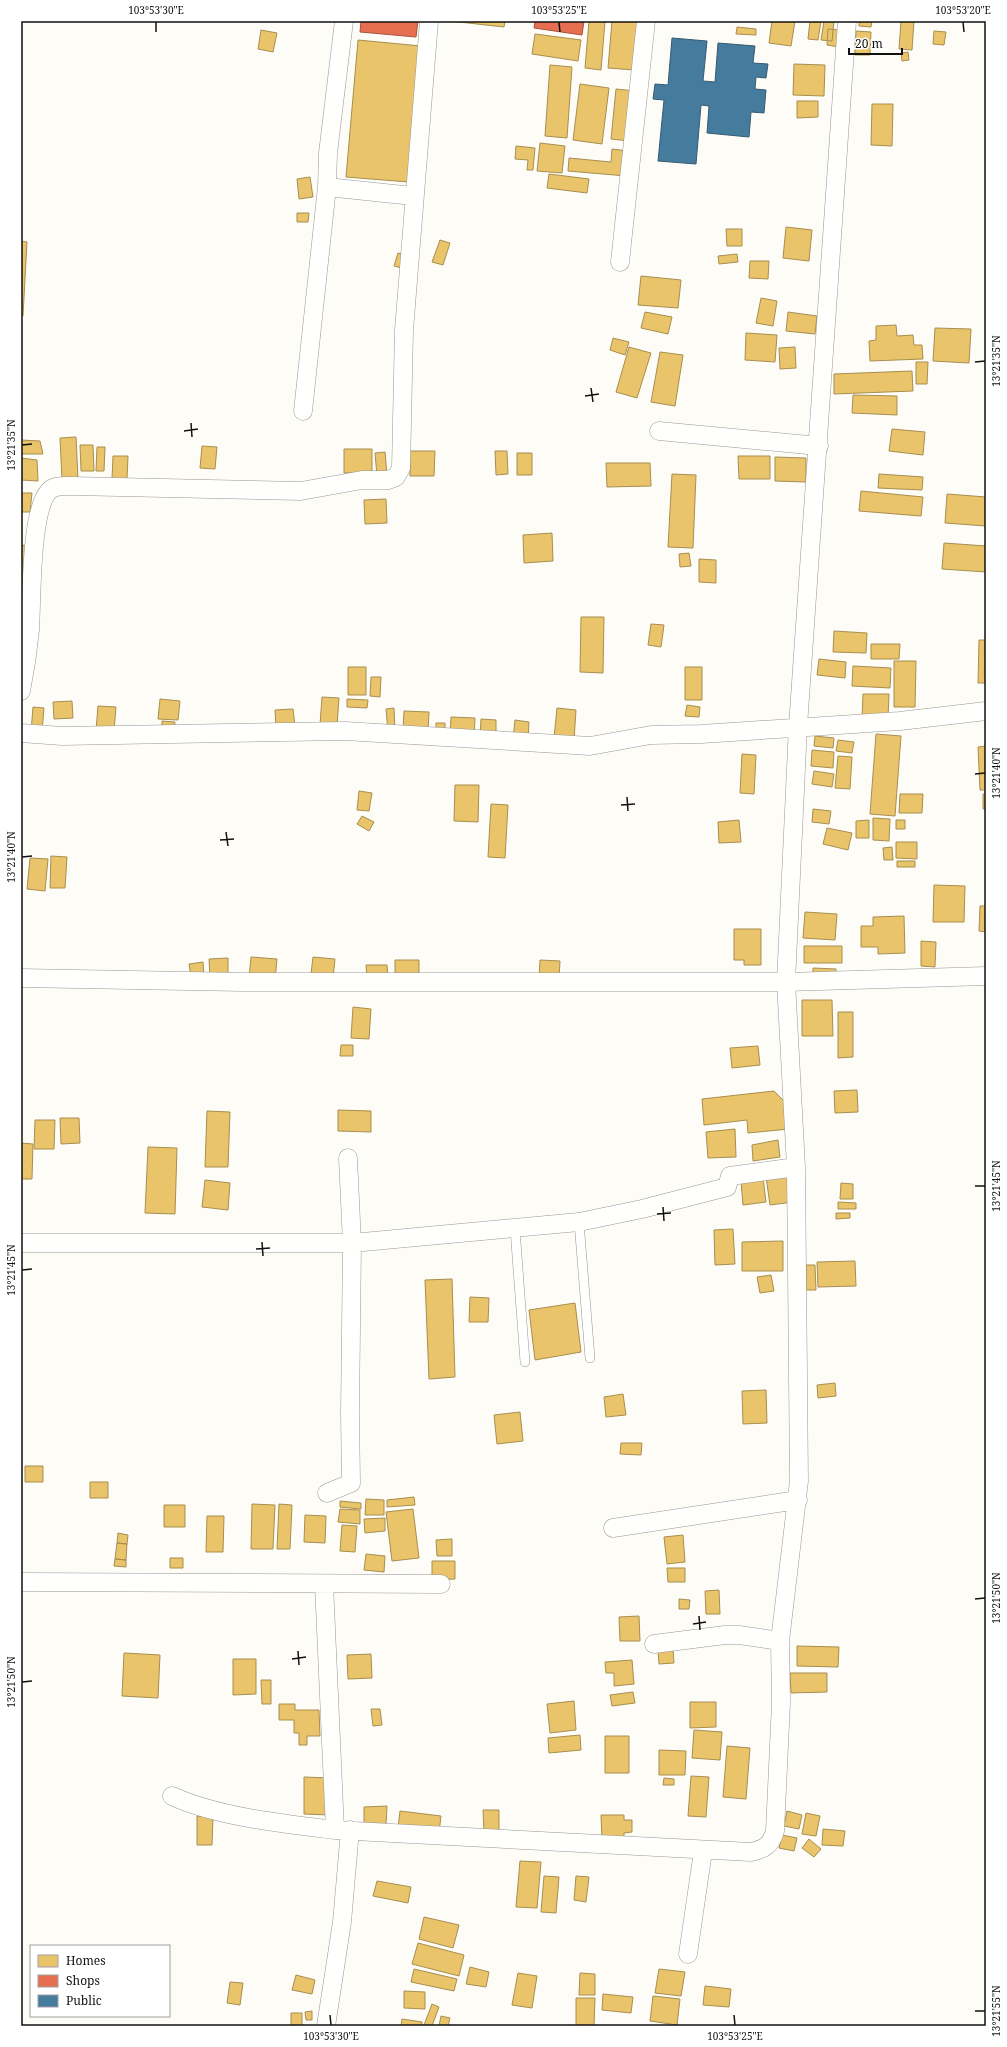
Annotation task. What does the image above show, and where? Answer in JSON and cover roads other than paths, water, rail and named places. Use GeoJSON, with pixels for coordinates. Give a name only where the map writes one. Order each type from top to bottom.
{"type":"FeatureCollection","features":[{"type":"Feature","properties":{"kind":"street"},"geometry":{"type":"LineString","coordinates":[[303,411],[327,186],[328,154],[344,21]]}},
{"type":"Feature","properties":{"kind":"street"},"geometry":{"type":"LineString","coordinates":[[21,691],[30,630],[35,536],[43,500],[49,491],[58,486],[72,486],[301,491],[362,480],[388,480],[396,477],[401,468],[404,330],[413,196],[429,21]]}},
{"type":"Feature","properties":{"kind":"street"},"geometry":{"type":"LineString","coordinates":[[620,262],[646,21]]}},
{"type":"Feature","properties":{"kind":"street"},"geometry":{"type":"LineString","coordinates":[[172,1796],[200,1806],[276,1823],[343,1830],[751,1852],[764,1849],[772,1841],[775,1831],[781,1703],[780,1641],[798,1500],[799,1464],[796,1167],[786,982],[798,726],[819,446],[847,21]]}},
{"type":"Feature","properties":{"kind":"street"},"geometry":{"type":"LineString","coordinates":[[327,186],[413,196]]}},
{"type":"Feature","properties":{"kind":"street"},"geometry":{"type":"LineString","coordinates":[[659,431],[819,446]]}},
{"type":"Feature","properties":{"kind":"street"},"geometry":{"type":"LineString","coordinates":[[21,733],[62,736],[345,731],[590,746],[651,736],[900,721],[986,711]]}},
{"type":"Feature","properties":{"kind":"street"},"geometry":{"type":"LineString","coordinates":[[21,978],[242,982],[786,982],[986,976]]}},
{"type":"Feature","properties":{"kind":"street"},"geometry":{"type":"LineString","coordinates":[[327,1493],[351,1483],[350,1414],[352,1243],[348,1158]]}},
{"type":"Feature","properties":{"kind":"street"},"geometry":{"type":"LineString","coordinates":[[21,1243],[352,1243],[515,1229],[579,1222],[664,1204],[727,1187],[730,1176],[796,1167]]}},
{"type":"Feature","properties":{"kind":"street"},"geometry":{"type":"LineString","coordinates":[[613,1528],[798,1500]]}},
{"type":"Feature","properties":{"kind":"street"},"geometry":{"type":"LineString","coordinates":[[21,1582],[441,1584]]}},
{"type":"Feature","properties":{"kind":"street"},"geometry":{"type":"LineString","coordinates":[[324,1584],[343,1830],[342,1922],[326,2026]]}},
{"type":"Feature","properties":{"kind":"street"},"geometry":{"type":"LineString","coordinates":[[654,1644],[732,1635],[780,1641]]}},
{"type":"Feature","properties":{"kind":"street"},"geometry":{"type":"LineString","coordinates":[[688,1954],[703,1850]]}},
{"type":"Feature","properties":{"kind":"lane"},"geometry":{"type":"LineString","coordinates":[[579,1222],[590,1358]]}},
{"type":"Feature","properties":{"kind":"lane"},"geometry":{"type":"LineString","coordinates":[[515,1229],[524,1362]]}}]}
